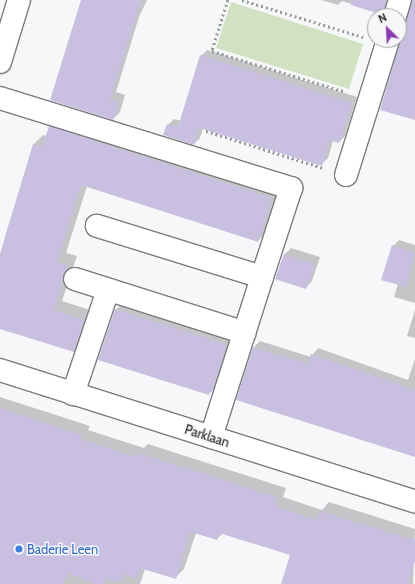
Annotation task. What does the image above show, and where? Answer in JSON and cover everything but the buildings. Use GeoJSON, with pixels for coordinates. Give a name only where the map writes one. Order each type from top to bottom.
{"type":"FeatureCollection","features":[{"type":"Feature","properties":{"kind":"street"},"geometry":{"type":"LineString","coordinates":[[0,62],[19,0]]}},
{"type":"Feature","properties":{"kind":"street"},"geometry":{"type":"LineString","coordinates":[[346,175],[385,48]]}},
{"type":"Feature","properties":{"kind":"street"},"geometry":{"type":"LineString","coordinates":[[0,98],[291,188],[211,437]]}},
{"type":"Feature","properties":{"kind":"street"},"geometry":{"type":"LineString","coordinates":[[97,226],[262,277]]}},
{"type":"Feature","properties":{"kind":"street"},"geometry":{"type":"LineString","coordinates":[[75,279],[245,333]]}},
{"type":"Feature","properties":{"kind":"street"},"geometry":{"type":"LineString","coordinates":[[73,394],[108,290]]}},
{"type":"Feature","properties":{"kind":"street","name":"Parklaan"},"geometry":{"type":"LineString","coordinates":[[0,370],[415,502]]}},
{"type":"Feature","properties":{"kind":"path"},"geometry":{"type":"LineString","coordinates":[[228,0],[212,51],[370,100]]}},
{"type":"Feature","properties":{"kind":"path"},"geometry":{"type":"LineString","coordinates":[[242,0],[367,36]]}},
{"type":"Feature","properties":{"kind":"path"},"geometry":{"type":"LineString","coordinates":[[206,130],[346,175]]}},
{"type":"Feature","properties":{"kind":"green space"},"geometry":{"type":"Polygon","coordinates":[[[231,2],[363,44],[349,89],[216,48],[231,2]]]}},
{"type":"Feature","properties":{"kind":"place","name":"Baderie Leen"},"geometry":{"type":"Point","coordinates":[19,549]}}]}
